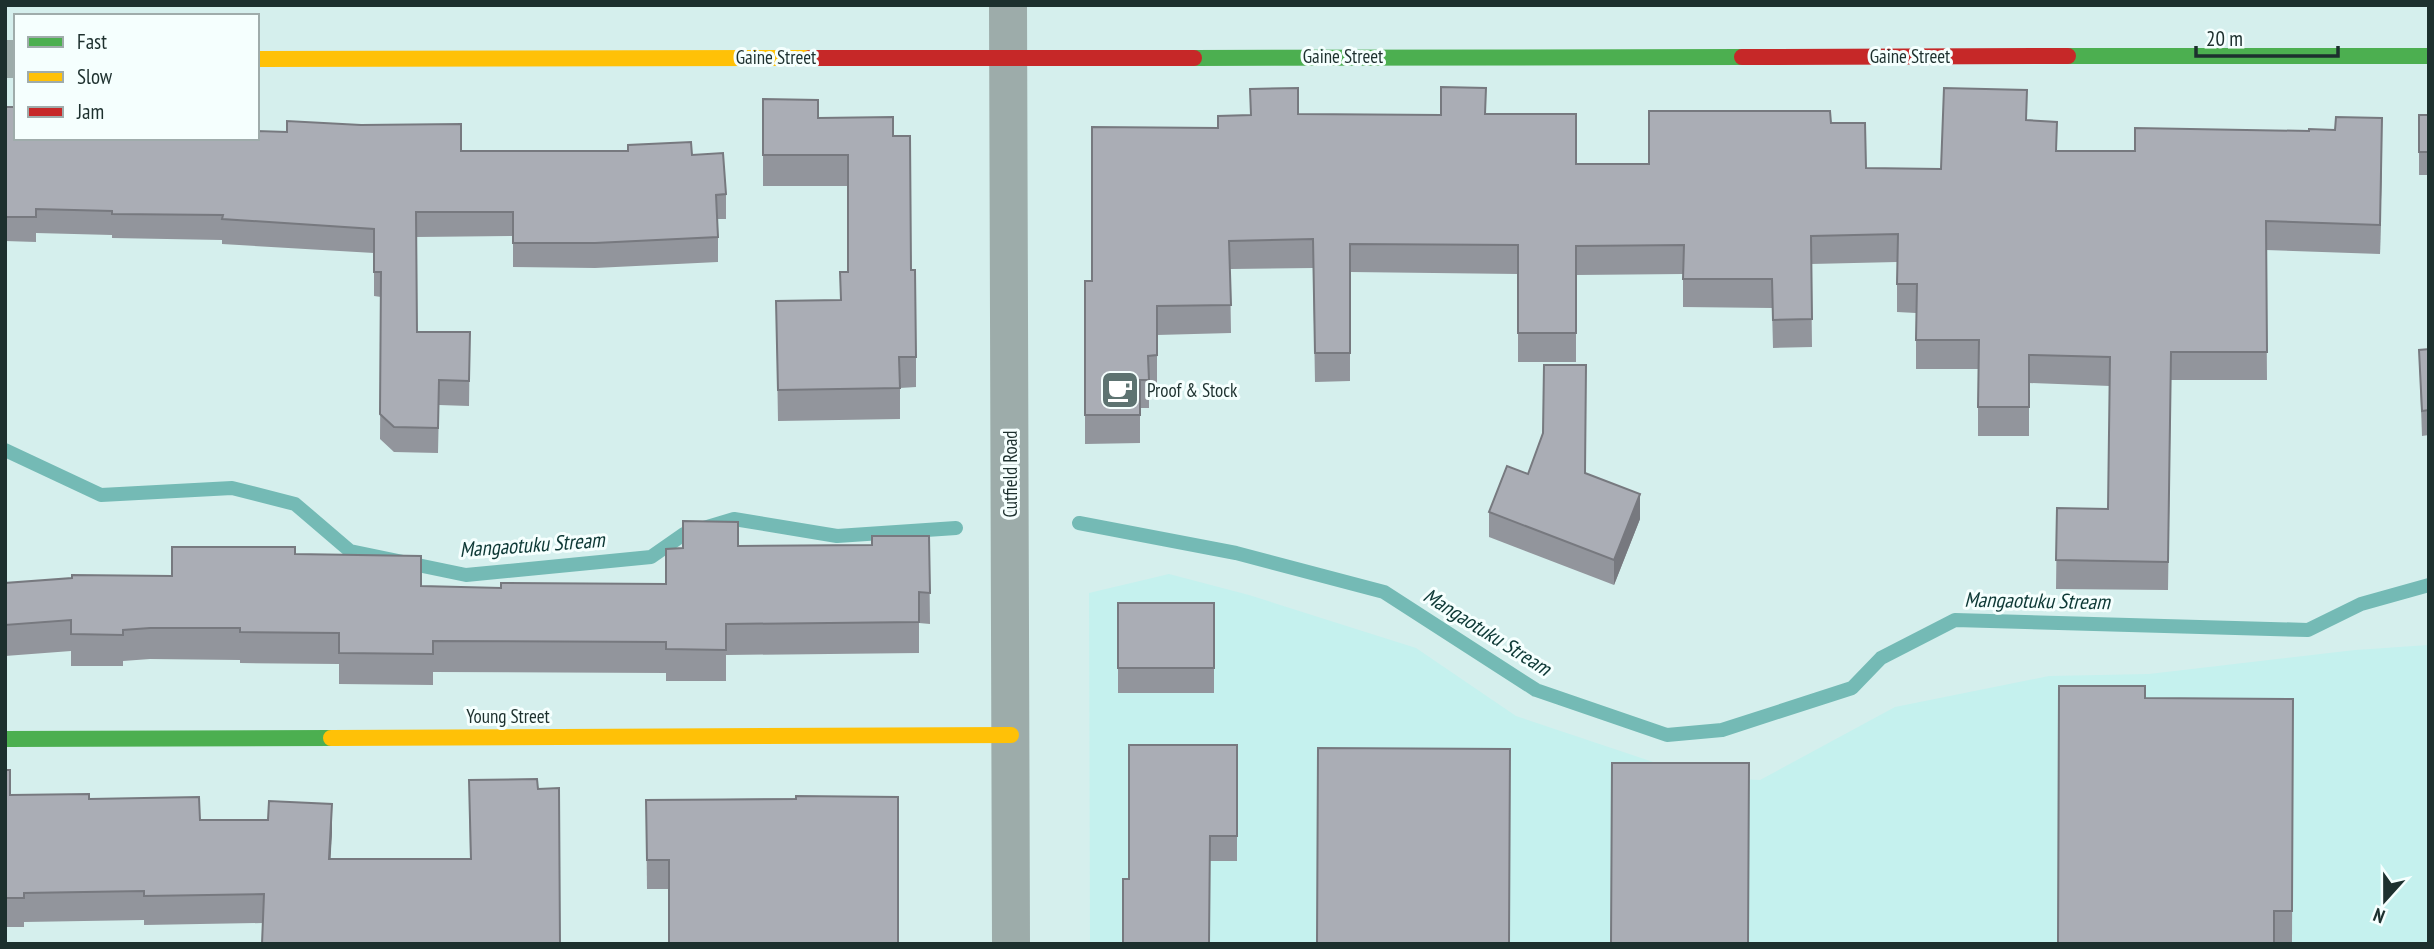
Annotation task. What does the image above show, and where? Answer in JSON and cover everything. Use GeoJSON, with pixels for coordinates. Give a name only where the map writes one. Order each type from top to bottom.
{"type":"FeatureCollection","features":[{"type":"Feature","properties":{"kind":"street","name":"Cutfield Road"},"geometry":{"type":"LineString","coordinates":[[1008,5],[1011,944]]}},
{"type":"Feature","properties":{"kind":"street","name":"Gaine Street"},"geometry":{"type":"LineString","coordinates":[[259,59],[2429,56]]}},
{"type":"Feature","properties":{"kind":"street","name":"Young Street"},"geometry":{"type":"LineString","coordinates":[[5,739],[1011,735]]}},
{"type":"Feature","properties":{"kind":"shaded area"},"geometry":{"type":"Polygon","coordinates":[[[1169,574],[1249,595],[1416,648],[1516,716],[1698,777],[1760,780],[1895,707],[2049,676],[2149,674],[2355,650],[2429,645],[2429,944],[1090,944],[1089,593],[1169,574]]]}},
{"type":"Feature","properties":{"kind":"building"},"geometry":{"type":"Polygon","coordinates":[[[1441,87],[1486,88],[1485,114],[1576,114],[1576,164],[1649,164],[1649,111],[1830,111],[1831,123],[1865,123],[1866,168],[1941,169],[1944,88],[2027,90],[2026,120],[2057,122],[2056,151],[2135,151],[2135,128],[2335,130],[2336,117],[2382,118],[2380,225],[2266,221],[2267,352],[2171,352],[2168,562],[2056,560],[2057,508],[2108,509],[2110,357],[2029,355],[2029,407],[1978,407],[1979,340],[1916,340],[1917,284],[1897,284],[1898,234],[1811,236],[1812,319],[1773,320],[1772,279],[1683,279],[1684,245],[1576,246],[1576,333],[1518,333],[1518,245],[1350,244],[1350,353],[1315,353],[1313,239],[1229,241],[1231,305],[1157,306],[1157,355],[1148,356],[1149,380],[1140,380],[1140,415],[1085,415],[1085,281],[1092,281],[1092,127],[1218,128],[1218,116],[1251,115],[1250,89],[1298,88],[1298,114],[1441,115],[1441,87]]]}},
{"type":"Feature","properties":{"kind":"building"},"geometry":{"type":"Polygon","coordinates":[[[763,99],[818,100],[818,118],[893,117],[893,136],[910,136],[911,270],[915,270],[916,357],[899,357],[900,388],[778,390],[776,301],[841,300],[840,272],[848,272],[848,155],[763,155],[763,99]]]}},
{"type":"Feature","properties":{"kind":"building"},"geometry":{"type":"Polygon","coordinates":[[[5,107],[14,107],[14,140],[259,140],[259,131],[287,132],[287,121],[361,125],[461,124],[461,151],[628,151],[628,145],[691,142],[692,155],[723,153],[726,194],[716,195],[718,237],[595,243],[513,243],[513,212],[416,212],[417,332],[470,332],[469,381],[439,380],[438,428],[394,427],[380,414],[381,272],[374,272],[374,229],[222,219],[223,215],[112,214],[112,211],[36,209],[36,217],[5,217],[5,107]]]}},
{"type":"Feature","properties":{"kind":"building"},"geometry":{"type":"Polygon","coordinates":[[[2419,115],[2429,115],[2429,152],[2419,152],[2419,115]]]}},
{"type":"Feature","properties":{"kind":"building"},"geometry":{"type":"Polygon","coordinates":[[[2429,349],[2429,410],[2422,411],[2419,350],[2429,349]]]}},
{"type":"Feature","properties":{"kind":"building"},"geometry":{"type":"Polygon","coordinates":[[[1544,365],[1586,365],[1585,473],[1640,494],[1614,560],[1489,512],[1507,466],[1528,474],[1543,433],[1544,365]]]}},
{"type":"Feature","properties":{"kind":"building"},"geometry":{"type":"Polygon","coordinates":[[[683,521],[738,522],[738,546],[872,545],[872,536],[929,536],[930,593],[919,592],[919,622],[726,624],[726,650],[666,649],[666,642],[433,641],[433,654],[339,653],[339,633],[240,632],[240,628],[150,628],[123,630],[123,635],[71,634],[71,620],[5,625],[5,583],[72,578],[72,575],[172,576],[172,547],[295,547],[295,554],[421,556],[421,586],[501,588],[501,583],[666,584],[666,549],[683,548],[683,521]]]}},
{"type":"Feature","properties":{"kind":"building"},"geometry":{"type":"Polygon","coordinates":[[[1118,603],[1214,603],[1214,668],[1118,668],[1118,603]]]}},
{"type":"Feature","properties":{"kind":"building"},"geometry":{"type":"Polygon","coordinates":[[[2059,686],[2145,686],[2145,698],[2293,699],[2292,911],[2274,911],[2274,944],[2058,944],[2059,686]]]}},
{"type":"Feature","properties":{"kind":"building"},"geometry":{"type":"Polygon","coordinates":[[[1129,745],[1237,745],[1237,836],[1210,836],[1209,944],[1123,944],[1123,879],[1129,879],[1129,745]]]}},
{"type":"Feature","properties":{"kind":"building"},"geometry":{"type":"Polygon","coordinates":[[[1318,748],[1510,749],[1509,944],[1317,944],[1318,748]]]}},
{"type":"Feature","properties":{"kind":"building"},"geometry":{"type":"Polygon","coordinates":[[[1612,763],[1749,763],[1748,944],[1611,944],[1612,763]]]}},
{"type":"Feature","properties":{"kind":"building"},"geometry":{"type":"Polygon","coordinates":[[[5,770],[10,770],[10,795],[89,794],[89,799],[199,797],[200,820],[268,820],[269,801],[332,804],[329,859],[471,859],[469,780],[537,779],[538,789],[559,788],[560,944],[262,944],[264,894],[144,896],[144,891],[24,893],[24,898],[5,898],[5,770]]]}},
{"type":"Feature","properties":{"kind":"building"},"geometry":{"type":"Polygon","coordinates":[[[796,796],[898,797],[898,944],[669,944],[669,860],[647,860],[646,800],[796,799],[796,796]]]}},
{"type":"Feature","properties":{"kind":"waterway","name":"Mangaotuku Stream"},"geometry":{"type":"LineString","coordinates":[[5,450],[101,495],[232,488],[295,504],[350,551],[466,575],[651,557],[684,534],[734,519],[837,536],[956,528]]}},
{"type":"Feature","properties":{"kind":"waterway","name":"Mangaotuku Stream"},"geometry":{"type":"LineString","coordinates":[[1079,523],[1236,553],[1384,592],[1536,690],[1667,735],[1722,730],[1852,688],[1881,658],[1955,620],[2308,630],[2361,604],[2429,585]]}},
{"type":"Feature","properties":{"kind":"traffic: fast"},"geometry":{"type":"LineString","coordinates":[[2068,56],[2429,56]]}},
{"type":"Feature","properties":{"kind":"traffic: fast"},"geometry":{"type":"LineString","coordinates":[[1194,58],[1742,57]]}},
{"type":"Feature","properties":{"kind":"traffic: fast"},"geometry":{"type":"LineString","coordinates":[[5,739],[331,738]]}},
{"type":"Feature","properties":{"kind":"traffic: slow"},"geometry":{"type":"LineString","coordinates":[[259,59],[810,58]]}},
{"type":"Feature","properties":{"kind":"traffic: slow"},"geometry":{"type":"LineString","coordinates":[[331,738],[1011,735]]}},
{"type":"Feature","properties":{"kind":"traffic: jam"},"geometry":{"type":"LineString","coordinates":[[1742,57],[2068,56]]}},
{"type":"Feature","properties":{"kind":"traffic: jam"},"geometry":{"type":"LineString","coordinates":[[810,58],[1194,58]]}},
{"type":"Feature","properties":{"kind":"place","name":"Proof & Stock"},"geometry":{"type":"Point","coordinates":[1120,390]}}]}
